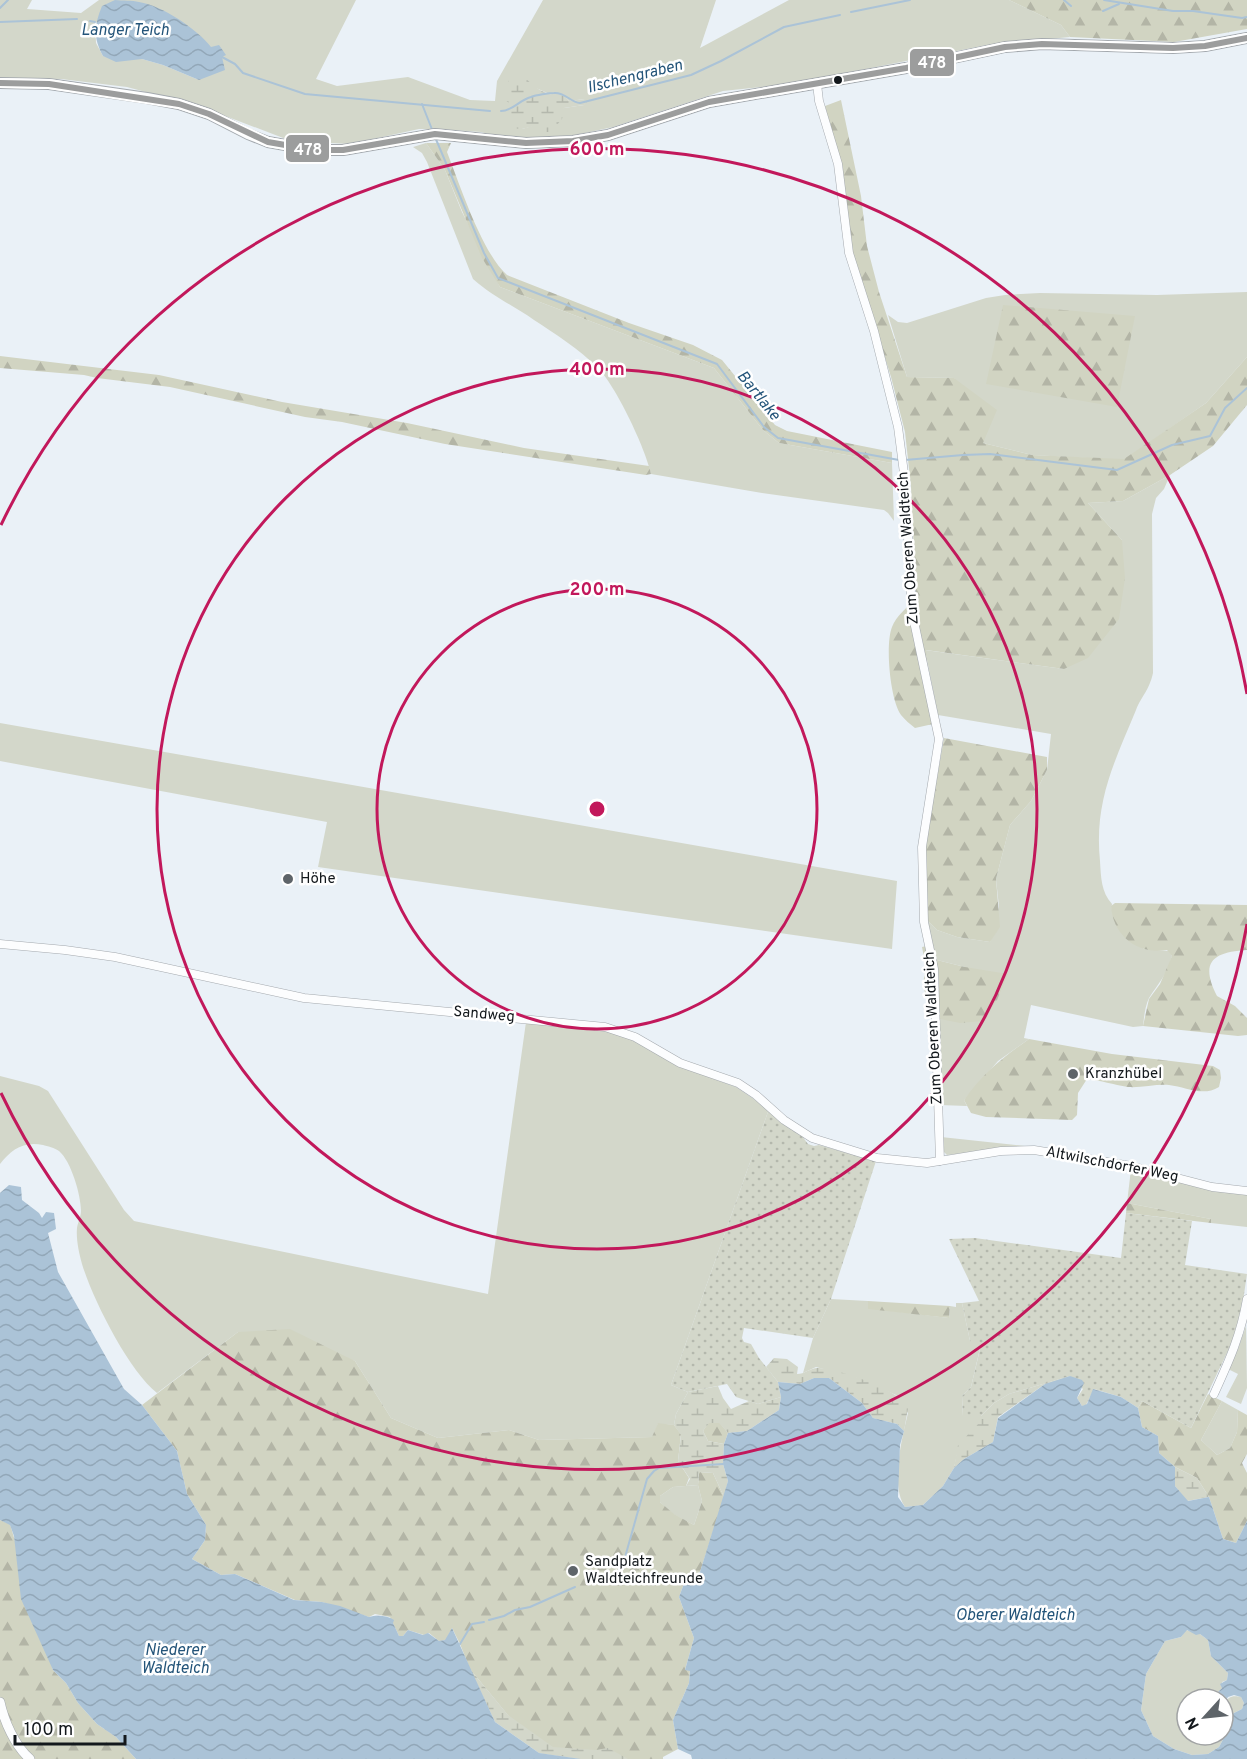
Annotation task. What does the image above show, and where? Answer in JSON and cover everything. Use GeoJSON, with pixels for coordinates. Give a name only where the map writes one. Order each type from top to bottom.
{"type":"FeatureCollection","features":[{"type":"Feature","properties":{"kind":"main road"},"geometry":{"type":"LineString","coordinates":[[0,84],[49,84],[169,102],[209,114],[248,135],[268,142],[314,150],[343,150],[432,134],[526,143],[573,141],[608,135],[709,102],[906,69],[1005,47],[1042,44],[1173,48],[1220,44],[1247,38]]}},
{"type":"Feature","properties":{"kind":"street","name":"Zum Oberen Waldteich"},"geometry":{"type":"LineString","coordinates":[[817,84],[819,100],[838,164],[849,253],[874,331],[898,427],[907,513],[912,612],[939,739],[922,847],[924,922],[934,969],[940,1161]]}},
{"type":"Feature","properties":{"kind":"street","name":"Sandweg"},"geometry":{"type":"LineString","coordinates":[[0,944],[115,957],[304,999],[605,1027],[635,1037],[680,1063],[738,1083],[791,1125],[812,1138],[888,1160],[927,1163],[940,1161]]}},
{"type":"Feature","properties":{"kind":"street","name":"Altwilschdorfer Weg"},"geometry":{"type":"LineString","coordinates":[[940,1161],[1001,1150],[1034,1150],[1131,1166],[1212,1187],[1247,1191]]}},
{"type":"Feature","properties":{"kind":"street"},"geometry":{"type":"LineString","coordinates":[[1214,1394],[1234,1353],[1243,1326],[1247,1299]]}},
{"type":"Feature","properties":{"kind":"street"},"geometry":{"type":"LineString","coordinates":[[0,1702],[13,1734],[25,1755],[30,1759]]}},
{"type":"Feature","properties":{"kind":"green space"},"geometry":{"type":"Polygon","coordinates":[[[0,0],[32,0],[27,9],[81,13],[99,0],[356,0],[316,79],[337,86],[408,77],[470,100],[495,101],[497,81],[543,0],[716,0],[700,48],[789,0],[1009,0],[1061,25],[1070,37],[987,45],[790,84],[723,91],[613,127],[576,135],[552,137],[500,137],[481,132],[419,129],[350,144],[291,141],[202,107],[127,87],[61,79],[0,78],[0,0]],[[95,22],[96,43],[103,56],[142,59],[199,80],[211,48],[95,22]],[[536,88],[513,106],[513,111],[522,129],[539,124],[564,108],[584,105],[585,99],[569,101],[563,94],[554,96],[536,88]]]}},
{"type":"Feature","properties":{"kind":"green space"},"geometry":{"type":"Polygon","coordinates":[[[1009,0],[1247,0],[1247,29],[1174,42],[1070,37],[1061,25],[1009,0]]]}},
{"type":"Feature","properties":{"kind":"green space"},"geometry":{"type":"Polygon","coordinates":[[[523,76],[536,88],[546,93],[563,94],[569,101],[585,99],[588,101],[584,105],[564,108],[562,119],[551,132],[544,132],[539,125],[522,129],[511,128],[509,111],[513,111],[513,106],[504,99],[505,91],[509,80],[523,76]]]}},
{"type":"Feature","properties":{"kind":"green space"},"geometry":{"type":"Polygon","coordinates":[[[841,100],[861,196],[867,246],[879,292],[907,377],[954,378],[997,410],[983,443],[1032,455],[1124,459],[1206,403],[1247,357],[1247,405],[1213,446],[1170,475],[1123,501],[1088,503],[1122,540],[1125,578],[1119,619],[1088,658],[1064,669],[926,650],[933,724],[915,728],[897,708],[891,685],[889,658],[892,627],[899,615],[916,598],[911,487],[905,432],[891,377],[851,248],[839,162],[825,106],[841,100]]]}},
{"type":"Feature","properties":{"kind":"green space"},"geometry":{"type":"Polygon","coordinates":[[[426,143],[445,170],[462,212],[500,287],[714,368],[763,430],[779,443],[892,463],[894,521],[884,510],[762,493],[651,474],[629,418],[612,387],[597,367],[567,342],[473,279],[427,162],[422,153],[413,147],[426,143]]]}},
{"type":"Feature","properties":{"kind":"green space"},"geometry":{"type":"Polygon","coordinates":[[[426,143],[451,143],[447,152],[472,218],[489,251],[507,275],[629,323],[693,345],[722,360],[775,425],[787,431],[892,452],[892,463],[779,443],[763,430],[714,368],[500,287],[482,258],[445,170],[426,143]]]}},
{"type":"Feature","properties":{"kind":"green space"},"geometry":{"type":"Polygon","coordinates":[[[1247,292],[1247,357],[1206,403],[1124,460],[1032,455],[983,443],[954,378],[907,377],[888,315],[898,322],[907,323],[986,298],[1005,295],[1040,293],[1157,295],[1247,292]]]}},
{"type":"Feature","properties":{"kind":"green space"},"geometry":{"type":"Polygon","coordinates":[[[1003,305],[1135,316],[1117,407],[986,384],[1003,305]]]}},
{"type":"Feature","properties":{"kind":"green space"},"geometry":{"type":"Polygon","coordinates":[[[0,356],[159,375],[282,402],[407,423],[524,448],[649,466],[651,474],[445,444],[342,422],[305,417],[170,387],[84,375],[0,368],[0,356]]]}},
{"type":"Feature","properties":{"kind":"green space"},"geometry":{"type":"Polygon","coordinates":[[[1170,475],[1164,489],[1156,498],[1152,514],[1153,673],[1113,766],[1103,801],[1099,840],[1102,884],[1112,904],[1114,917],[1122,929],[1144,949],[1169,951],[1172,956],[1170,962],[1149,998],[1143,1026],[1133,1027],[1031,1005],[1024,1038],[1029,1039],[998,1061],[964,1100],[967,1106],[940,1105],[937,1020],[965,967],[937,960],[926,919],[937,930],[957,937],[990,942],[999,907],[996,879],[1010,825],[1031,801],[1047,770],[1051,734],[938,715],[925,650],[1064,669],[1122,540],[1088,503],[1123,501],[1170,475]]]}},
{"type":"Feature","properties":{"kind":"green space"},"geometry":{"type":"Polygon","coordinates":[[[0,723],[897,881],[892,949],[318,867],[327,822],[0,761],[0,723]]]}},
{"type":"Feature","properties":{"kind":"green space"},"geometry":{"type":"Polygon","coordinates":[[[944,738],[1047,757],[1047,770],[1031,801],[1010,825],[996,879],[1000,927],[990,942],[957,937],[937,930],[926,919],[925,846],[944,738]]]}},
{"type":"Feature","properties":{"kind":"green space"},"geometry":{"type":"Polygon","coordinates":[[[1115,903],[1247,905],[1247,950],[1218,956],[1210,967],[1209,974],[1217,996],[1235,1006],[1247,1018],[1247,1035],[1143,1026],[1149,999],[1160,984],[1172,956],[1167,950],[1146,949],[1129,941],[1122,934],[1113,917],[1111,906],[1115,903]]]}},
{"type":"Feature","properties":{"kind":"green space"},"geometry":{"type":"Polygon","coordinates":[[[927,946],[937,960],[1008,974],[997,1000],[983,1021],[960,1023],[930,1017],[923,983],[926,968],[922,947],[927,946]]]}},
{"type":"Feature","properties":{"kind":"green space"},"geometry":{"type":"Polygon","coordinates":[[[526,1022],[612,1032],[629,1038],[679,1066],[736,1087],[769,1109],[671,1385],[688,1392],[676,1414],[674,1425],[658,1424],[653,1437],[539,1440],[509,1430],[438,1438],[391,1418],[355,1361],[238,1332],[157,1393],[146,1383],[124,1352],[103,1315],[87,1279],[77,1242],[81,1211],[79,1196],[68,1162],[59,1151],[51,1147],[29,1144],[13,1151],[0,1164],[0,1076],[39,1086],[48,1091],[124,1210],[134,1221],[488,1294],[526,1022]]]}},
{"type":"Feature","properties":{"kind":"green space"},"geometry":{"type":"Polygon","coordinates":[[[1029,1039],[1112,1054],[1213,1066],[1220,1070],[1219,1087],[1201,1091],[1169,1085],[1128,1087],[1087,1079],[1078,1093],[1077,1115],[1072,1120],[986,1117],[971,1113],[964,1100],[978,1082],[1010,1052],[1029,1039]]]}},
{"type":"Feature","properties":{"kind":"green space"},"geometry":{"type":"Polygon","coordinates":[[[769,1109],[802,1136],[808,1144],[876,1161],[831,1299],[813,1338],[744,1328],[742,1338],[744,1342],[751,1344],[778,1382],[781,1397],[758,1404],[736,1397],[727,1384],[688,1392],[671,1385],[769,1109]]]}},
{"type":"Feature","properties":{"kind":"green space"},"geometry":{"type":"Polygon","coordinates":[[[941,1137],[1025,1146],[947,1155],[942,1150],[941,1137]]]}},
{"type":"Feature","properties":{"kind":"green space"},"geometry":{"type":"Polygon","coordinates":[[[1131,1169],[1247,1194],[1247,1227],[1211,1223],[1211,1219],[1127,1203],[1131,1169]]]}},
{"type":"Feature","properties":{"kind":"green space"},"geometry":{"type":"Polygon","coordinates":[[[1127,1203],[1211,1219],[1211,1223],[1126,1213],[1127,1203]]]}},
{"type":"Feature","properties":{"kind":"green space"},"geometry":{"type":"Polygon","coordinates":[[[1126,1213],[1192,1221],[1185,1265],[1247,1274],[1239,1328],[1191,1428],[1142,1401],[1138,1408],[1121,1397],[1094,1389],[1086,1405],[1082,1406],[1077,1398],[1083,1389],[1070,1376],[1009,1394],[994,1403],[981,1416],[963,1416],[962,1396],[971,1387],[981,1345],[970,1341],[962,1303],[979,1301],[949,1239],[975,1238],[1121,1258],[1126,1213]]]}},
{"type":"Feature","properties":{"kind":"green space"},"geometry":{"type":"Polygon","coordinates":[[[831,1299],[868,1301],[868,1308],[949,1318],[950,1306],[956,1307],[956,1303],[962,1303],[970,1341],[981,1344],[971,1387],[962,1396],[963,1416],[981,1416],[981,1422],[959,1445],[954,1468],[943,1486],[923,1505],[905,1507],[898,1487],[899,1461],[908,1413],[896,1395],[857,1378],[816,1367],[803,1373],[813,1338],[831,1299]]]}},
{"type":"Feature","properties":{"kind":"green space"},"geometry":{"type":"Polygon","coordinates":[[[868,1301],[950,1306],[949,1318],[868,1309],[868,1301]]]}},
{"type":"Feature","properties":{"kind":"green space"},"geometry":{"type":"Polygon","coordinates":[[[1246,1326],[1247,1388],[1241,1404],[1226,1397],[1238,1374],[1228,1369],[1246,1326]]]}},
{"type":"Feature","properties":{"kind":"green space"},"geometry":{"type":"Polygon","coordinates":[[[290,1329],[355,1361],[391,1418],[438,1438],[509,1430],[539,1440],[652,1437],[658,1423],[674,1425],[681,1434],[678,1461],[689,1478],[686,1486],[673,1487],[660,1496],[660,1502],[674,1514],[694,1525],[702,1501],[698,1485],[699,1472],[713,1473],[724,1497],[700,1572],[685,1581],[679,1597],[694,1638],[685,1670],[690,1670],[689,1683],[673,1720],[678,1749],[663,1759],[581,1759],[539,1753],[470,1669],[452,1628],[446,1640],[439,1641],[429,1633],[424,1635],[408,1630],[403,1636],[399,1636],[390,1617],[375,1614],[369,1617],[322,1602],[295,1600],[235,1574],[221,1575],[192,1559],[205,1540],[206,1525],[187,1494],[177,1451],[142,1405],[238,1332],[290,1329]]]}},
{"type":"Feature","properties":{"kind":"green space"},"geometry":{"type":"Polygon","coordinates":[[[774,1358],[787,1359],[798,1367],[797,1374],[816,1368],[828,1369],[887,1390],[908,1408],[904,1431],[897,1424],[873,1418],[862,1403],[829,1378],[814,1378],[800,1384],[778,1382],[766,1367],[774,1358]]]}},
{"type":"Feature","properties":{"kind":"green space"},"geometry":{"type":"Polygon","coordinates":[[[1070,1376],[1053,1389],[1045,1384],[998,1417],[993,1442],[964,1459],[954,1468],[958,1445],[994,1403],[1009,1394],[1070,1376]]]}},
{"type":"Feature","properties":{"kind":"green space"},"geometry":{"type":"Polygon","coordinates":[[[718,1386],[731,1409],[749,1401],[758,1404],[781,1397],[779,1410],[747,1431],[728,1433],[719,1423],[709,1423],[703,1431],[708,1441],[724,1444],[723,1464],[728,1481],[724,1497],[713,1473],[699,1472],[698,1485],[686,1486],[690,1479],[678,1461],[681,1435],[674,1425],[676,1414],[688,1392],[718,1386]]]}},
{"type":"Feature","properties":{"kind":"green space"},"geometry":{"type":"Polygon","coordinates":[[[1208,1394],[1222,1401],[1201,1440],[1217,1455],[1230,1448],[1237,1432],[1238,1410],[1247,1415],[1247,1454],[1242,1463],[1247,1473],[1247,1521],[1236,1543],[1223,1539],[1209,1497],[1197,1478],[1175,1467],[1159,1453],[1158,1436],[1142,1427],[1138,1408],[1142,1401],[1191,1428],[1208,1394]]]}},
{"type":"Feature","properties":{"kind":"green space"},"geometry":{"type":"Polygon","coordinates":[[[1222,1401],[1238,1410],[1237,1432],[1230,1448],[1217,1455],[1201,1440],[1222,1401]]]}},
{"type":"Feature","properties":{"kind":"green space"},"geometry":{"type":"Polygon","coordinates":[[[708,1423],[720,1423],[728,1433],[724,1444],[708,1441],[703,1431],[708,1423]]]}},
{"type":"Feature","properties":{"kind":"green space"},"geometry":{"type":"Polygon","coordinates":[[[1175,1467],[1197,1478],[1209,1497],[1187,1501],[1175,1486],[1175,1467]]]}},
{"type":"Feature","properties":{"kind":"green space"},"geometry":{"type":"Polygon","coordinates":[[[698,1485],[702,1501],[694,1525],[673,1514],[660,1502],[660,1496],[673,1487],[698,1485]]]}},
{"type":"Feature","properties":{"kind":"green space"},"geometry":{"type":"Polygon","coordinates":[[[0,1520],[10,1524],[53,1670],[66,1683],[78,1703],[97,1724],[116,1737],[136,1759],[0,1759],[0,1520]]]}},
{"type":"Feature","properties":{"kind":"green space"},"geometry":{"type":"Polygon","coordinates":[[[1186,1630],[1200,1634],[1208,1640],[1211,1656],[1228,1673],[1227,1680],[1222,1682],[1222,1687],[1175,1687],[1175,1747],[1219,1747],[1208,1754],[1192,1755],[1174,1749],[1153,1736],[1141,1710],[1146,1674],[1165,1641],[1181,1637],[1186,1630]]]}},
{"type":"Feature","properties":{"kind":"green space"},"geometry":{"type":"Polygon","coordinates":[[[470,1669],[508,1715],[553,1747],[596,1750],[608,1748],[628,1759],[581,1759],[539,1753],[495,1722],[470,1669]]]}},
{"type":"Feature","properties":{"kind":"green space"},"geometry":{"type":"Polygon","coordinates":[[[1235,1696],[1241,1697],[1244,1703],[1242,1709],[1235,1712],[1235,1696]]]}},
{"type":"Feature","properties":{"kind":"water","name":"Langer Teich"},"geometry":{"type":"Polygon","coordinates":[[[115,0],[148,4],[179,19],[211,47],[219,45],[226,55],[222,57],[225,70],[199,80],[142,59],[116,62],[103,56],[96,37],[97,20],[102,6],[115,0]]]}},
{"type":"Feature","properties":{"kind":"water","name":"Niederer Waldteich"},"geometry":{"type":"Polygon","coordinates":[[[9,1185],[21,1187],[22,1200],[42,1218],[46,1212],[54,1213],[56,1229],[48,1233],[58,1272],[124,1389],[142,1405],[177,1451],[187,1494],[206,1525],[205,1540],[192,1559],[221,1575],[235,1574],[294,1600],[340,1606],[369,1617],[388,1617],[394,1620],[393,1623],[399,1636],[403,1636],[408,1630],[423,1635],[428,1633],[439,1641],[445,1640],[452,1628],[495,1722],[539,1753],[581,1759],[136,1759],[116,1737],[97,1724],[78,1703],[66,1683],[53,1670],[21,1599],[14,1536],[10,1525],[0,1520],[0,1193],[9,1185]]]}},
{"type":"Feature","properties":{"kind":"water","name":"Oberer Waldteich"},"geometry":{"type":"Polygon","coordinates":[[[1070,1376],[1082,1380],[1084,1383],[1077,1398],[1082,1406],[1087,1404],[1093,1389],[1121,1397],[1138,1408],[1142,1427],[1158,1436],[1159,1453],[1175,1467],[1175,1486],[1188,1501],[1209,1497],[1223,1539],[1236,1543],[1247,1521],[1247,1759],[692,1759],[691,1755],[678,1749],[673,1720],[689,1683],[690,1671],[685,1670],[694,1638],[679,1597],[685,1581],[700,1572],[728,1481],[723,1464],[724,1444],[728,1433],[747,1431],[779,1410],[781,1397],[778,1382],[800,1384],[814,1378],[829,1378],[862,1403],[873,1418],[897,1424],[904,1431],[900,1445],[898,1497],[905,1507],[923,1505],[943,1486],[954,1468],[964,1459],[993,1442],[998,1418],[1045,1384],[1070,1376]]]}},
{"type":"Feature","properties":{"kind":"waterway"},"geometry":{"type":"LineString","coordinates":[[0,8],[8,0]]}},
{"type":"Feature","properties":{"kind":"waterway","name":"Ilschengraben"},"geometry":{"type":"LineString","coordinates":[[851,12],[910,0]]}},
{"type":"Feature","properties":{"kind":"waterway","name":"Ilschengraben"},"geometry":{"type":"LineString","coordinates":[[1064,0],[1071,6]]}},
{"type":"Feature","properties":{"kind":"waterway","name":"Ilschengraben"},"geometry":{"type":"LineString","coordinates":[[1104,0],[1173,11],[1247,17]]}},
{"type":"Feature","properties":{"kind":"waterway","name":"Ilschengraben"},"geometry":{"type":"LineString","coordinates":[[1103,11],[1119,4]]}},
{"type":"Feature","properties":{"kind":"waterway","name":"Ilschengraben"},"geometry":{"type":"LineString","coordinates":[[501,111],[527,98],[549,93],[558,93],[580,103],[691,75],[784,27],[840,15]]}},
{"type":"Feature","properties":{"kind":"waterway","name":"Ilschengraben"},"geometry":{"type":"LineString","coordinates":[[0,22],[77,19]]}},
{"type":"Feature","properties":{"kind":"waterway","name":"Ilschengraben"},"geometry":{"type":"LineString","coordinates":[[90,21],[95,22]]}},
{"type":"Feature","properties":{"kind":"waterway","name":"Ilschengraben"},"geometry":{"type":"LineString","coordinates":[[222,57],[235,64],[243,73],[305,94],[490,111]]}},
{"type":"Feature","properties":{"kind":"waterway","name":"Bartlake"},"geometry":{"type":"LineString","coordinates":[[422,104],[433,132]]}},
{"type":"Feature","properties":{"kind":"waterway","name":"Bartlake"},"geometry":{"type":"LineString","coordinates":[[435,137],[484,253],[498,278],[717,364],[764,427],[778,438],[899,460]]}},
{"type":"Feature","properties":{"kind":"waterway","name":"Bartlake"},"geometry":{"type":"LineString","coordinates":[[905,460],[990,454],[1117,470],[1172,445],[1210,436],[1225,408],[1247,388]]}},
{"type":"Feature","properties":{"kind":"waterway"},"geometry":{"type":"LineString","coordinates":[[603,1576],[609,1577],[622,1568],[647,1479],[654,1471],[659,1468],[723,1464]]}},
{"type":"Feature","properties":{"kind":"waterway"},"geometry":{"type":"LineString","coordinates":[[489,1620],[530,1607],[575,1587]]}},
{"type":"Feature","properties":{"kind":"waterway"},"geometry":{"type":"LineString","coordinates":[[460,1644],[472,1624],[484,1622]]}},
{"type":"Feature","properties":{"kind":"transit line","name":"478"},"geometry":{"type":"LineString","coordinates":[[0,83],[49,84],[179,104],[209,114],[268,142],[314,150],[343,150],[435,134],[526,143],[573,141],[608,135],[709,102],[906,68],[1005,47],[1042,44],[1173,48],[1205,46],[1247,38]]}},
{"type":"Feature","properties":{"kind":"place","name":"Höhe"},"geometry":{"type":"Point","coordinates":[288,879]}},
{"type":"Feature","properties":{"kind":"place","name":"Kranzhübel"},"geometry":{"type":"Point","coordinates":[1073,1074]}},
{"type":"Feature","properties":{"kind":"place","name":"Sandplatz Waldteichfreunde"},"geometry":{"type":"Point","coordinates":[573,1571]}}]}
